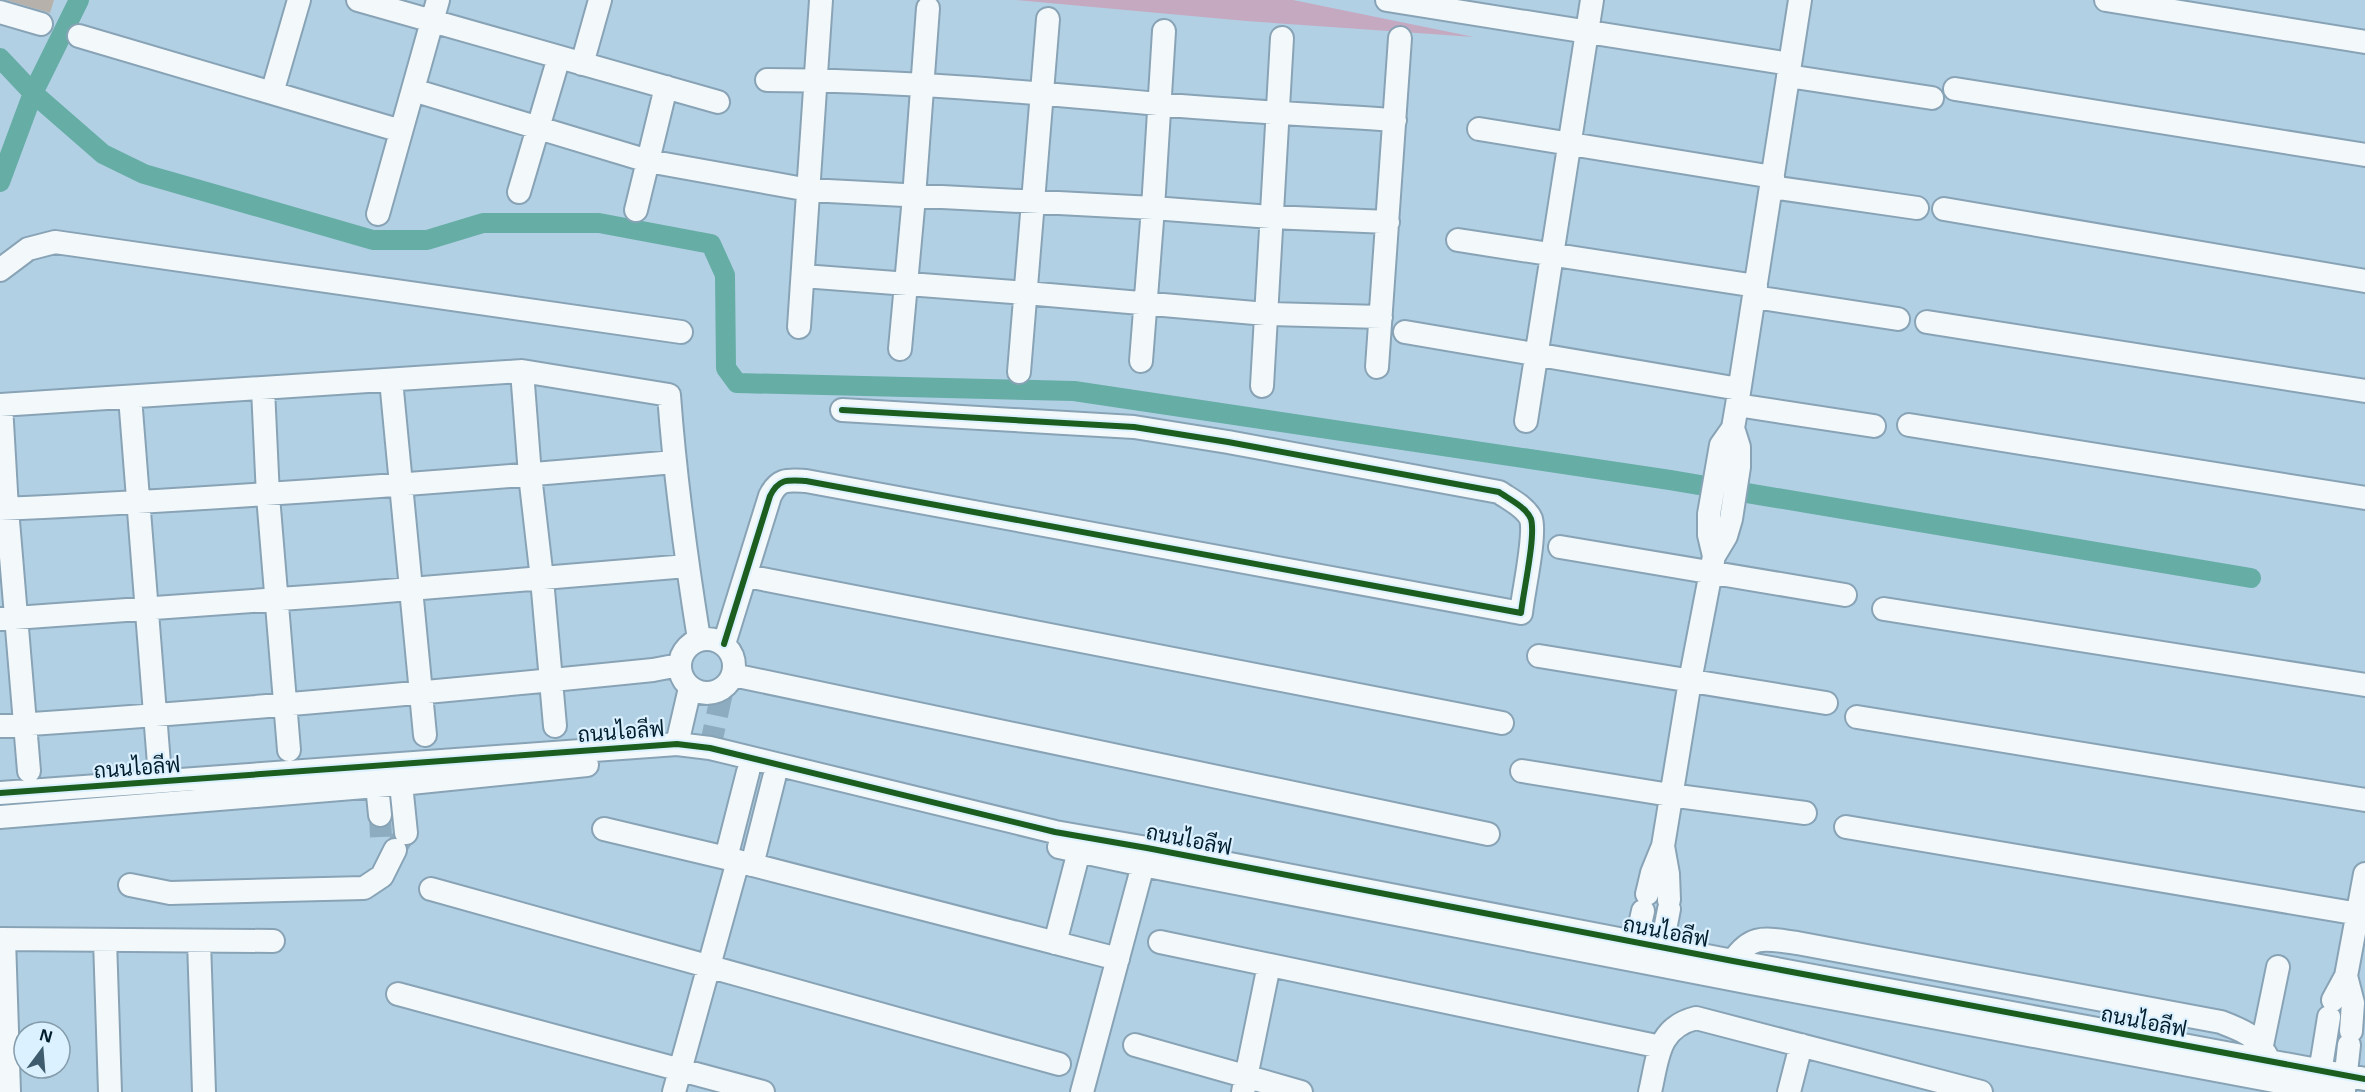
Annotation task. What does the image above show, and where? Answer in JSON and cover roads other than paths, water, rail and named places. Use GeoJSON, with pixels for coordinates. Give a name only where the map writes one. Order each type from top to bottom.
{"type":"FeatureCollection","features":[{"type":"Feature","properties":{"kind":"street"},"geometry":{"type":"LineString","coordinates":[[272,93],[299,0]]}},
{"type":"Feature","properties":{"kind":"street"},"geometry":{"type":"LineString","coordinates":[[358,0],[435,10],[559,57],[718,102]]}},
{"type":"Feature","properties":{"kind":"street"},"geometry":{"type":"LineString","coordinates":[[582,63],[600,0]]}},
{"type":"Feature","properties":{"kind":"street"},"geometry":{"type":"LineString","coordinates":[[799,327],[820,0]]}},
{"type":"Feature","properties":{"kind":"street"},"geometry":{"type":"LineString","coordinates":[[1387,0],[1459,6],[1932,98]]}},
{"type":"Feature","properties":{"kind":"street"},"geometry":{"type":"LineString","coordinates":[[1526,421],[1592,0]]}},
{"type":"Feature","properties":{"kind":"street"},"geometry":{"type":"LineString","coordinates":[[1634,951],[1652,873],[1663,846],[1670,795],[1712,564],[1709,535],[1720,517],[1729,465],[1721,445],[1732,428],[1738,397],[1800,0]]}},
{"type":"Feature","properties":{"kind":"street"},"geometry":{"type":"LineString","coordinates":[[2106,0],[2365,42]]}},
{"type":"Feature","properties":{"kind":"street"},"geometry":{"type":"LineString","coordinates":[[900,349],[928,8]]}},
{"type":"Feature","properties":{"kind":"street"},"geometry":{"type":"LineString","coordinates":[[378,214],[435,10]]}},
{"type":"Feature","properties":{"kind":"street"},"geometry":{"type":"LineString","coordinates":[[0,12],[41,24]]}},
{"type":"Feature","properties":{"kind":"street"},"geometry":{"type":"LineString","coordinates":[[1019,372],[1048,19]]}},
{"type":"Feature","properties":{"kind":"street"},"geometry":{"type":"LineString","coordinates":[[1141,361],[1164,31]]}},
{"type":"Feature","properties":{"kind":"street"},"geometry":{"type":"LineString","coordinates":[[79,36],[401,131]]}},
{"type":"Feature","properties":{"kind":"street"},"geometry":{"type":"LineString","coordinates":[[1262,386],[1282,38]]}},
{"type":"Feature","properties":{"kind":"street"},"geometry":{"type":"LineString","coordinates":[[1377,368],[1400,39]]}},
{"type":"Feature","properties":{"kind":"street"},"geometry":{"type":"LineString","coordinates":[[519,192],[559,57]]}},
{"type":"Feature","properties":{"kind":"street"},"geometry":{"type":"LineString","coordinates":[[767,80],[816,80],[1042,93],[1277,113],[1395,120]]}},
{"type":"Feature","properties":{"kind":"street"},"geometry":{"type":"LineString","coordinates":[[636,210],[666,87]]}},
{"type":"Feature","properties":{"kind":"street"},"geometry":{"type":"LineString","coordinates":[[1955,89],[2365,155]]}},
{"type":"Feature","properties":{"kind":"street"},"geometry":{"type":"LineString","coordinates":[[413,90],[648,161],[809,190],[1388,222]]}},
{"type":"Feature","properties":{"kind":"street"},"geometry":{"type":"LineString","coordinates":[[1479,129],[1569,143],[1917,208]]}},
{"type":"Feature","properties":{"kind":"street"},"geometry":{"type":"LineString","coordinates":[[1944,209],[2365,281]]}},
{"type":"Feature","properties":{"kind":"street"},"geometry":{"type":"LineString","coordinates":[[1458,240],[1552,254],[1898,320]]}},
{"type":"Feature","properties":{"kind":"street"},"geometry":{"type":"LineString","coordinates":[[0,270],[28,249],[55,242],[681,332]]}},
{"type":"Feature","properties":{"kind":"street"},"geometry":{"type":"LineString","coordinates":[[802,276],[1266,314],[1381,317]]}},
{"type":"Feature","properties":{"kind":"street"},"geometry":{"type":"LineString","coordinates":[[1927,322],[2365,391]]}},
{"type":"Feature","properties":{"kind":"street"},"geometry":{"type":"LineString","coordinates":[[1405,332],[1537,354],[1874,426]]}},
{"type":"Feature","properties":{"kind":"street"},"geometry":{"type":"LineString","coordinates":[[522,371],[555,726]]}},
{"type":"Feature","properties":{"kind":"street"},"geometry":{"type":"LineString","coordinates":[[29,771],[27,724],[8,618],[1,405],[522,371],[669,395],[674,462],[699,639]]}},
{"type":"Feature","properties":{"kind":"street"},"geometry":{"type":"LineString","coordinates":[[391,380],[425,735]]}},
{"type":"Feature","properties":{"kind":"street"},"geometry":{"type":"LineString","coordinates":[[263,389],[268,496],[289,750]]}},
{"type":"Feature","properties":{"kind":"street"},"geometry":{"type":"LineString","coordinates":[[130,397],[159,764]]}},
{"type":"Feature","properties":{"kind":"street"},"geometry":{"type":"LineString","coordinates":[[724,644],[775,486],[786,480],[806,481],[1521,613],[1531,546],[1531,519],[1519,506],[1499,492],[1134,427],[842,410]]}},
{"type":"Feature","properties":{"kind":"street"},"geometry":{"type":"LineString","coordinates":[[1909,425],[2365,498]]}},
{"type":"Feature","properties":{"kind":"street"},"geometry":{"type":"LineString","coordinates":[[4,509],[268,496],[674,462]]}},
{"type":"Feature","properties":{"kind":"street"},"geometry":{"type":"LineString","coordinates":[[1560,547],[1712,564],[1845,595]]}},
{"type":"Feature","properties":{"kind":"street"},"geometry":{"type":"LineString","coordinates":[[8,618],[146,610],[687,566]]}},
{"type":"Feature","properties":{"kind":"street"},"geometry":{"type":"LineString","coordinates":[[747,576],[1502,723]]}},
{"type":"Feature","properties":{"kind":"street"},"geometry":{"type":"LineString","coordinates":[[1884,609],[2365,684]]}},
{"type":"Feature","properties":{"kind":"street"},"geometry":{"type":"LineString","coordinates":[[699,639],[716,640],[724,644],[733,658],[733,675],[729,683],[715,692],[698,692],[690,688],[681,674],[680,665],[685,649],[699,639]]}},
{"type":"Feature","properties":{"kind":"street"},"geometry":{"type":"LineString","coordinates":[[1539,656],[1826,703]]}},
{"type":"Feature","properties":{"kind":"street"},"geometry":{"type":"LineString","coordinates":[[0,726],[155,716],[421,693],[680,665]]}},
{"type":"Feature","properties":{"kind":"street"},"geometry":{"type":"LineString","coordinates":[[733,675],[1488,834]]}},
{"type":"Feature","properties":{"kind":"street"},"geometry":{"type":"LineString","coordinates":[[677,744],[690,688]]}},
{"type":"Feature","properties":{"kind":"street"},"geometry":{"type":"LineString","coordinates":[[1857,717],[2365,800]]}},
{"type":"Feature","properties":{"kind":"street","name":"ถนนไอลีฟ"},"geometry":{"type":"LineString","coordinates":[[0,793],[677,744],[710,748],[1055,832],[1147,848],[1634,951],[2335,1084]]}},
{"type":"Feature","properties":{"kind":"street","name":"ถนนไอลีฟ"},"geometry":{"type":"LineString","coordinates":[[0,817],[401,784],[673,757],[774,778],[1143,866],[1634,951]]}},
{"type":"Feature","properties":{"kind":"street"},"geometry":{"type":"LineString","coordinates":[[1522,771],[1670,795],[1805,813]]}},
{"type":"Feature","properties":{"kind":"street"},"geometry":{"type":"LineString","coordinates":[[739,861],[748,772]]}},
{"type":"Feature","properties":{"kind":"street"},"geometry":{"type":"LineString","coordinates":[[674,1092],[739,861],[774,778]]}},
{"type":"Feature","properties":{"kind":"street"},"geometry":{"type":"LineString","coordinates":[[130,885],[170,893],[364,888],[382,876],[400,842],[401,784]]}},
{"type":"Feature","properties":{"kind":"street"},"geometry":{"type":"LineString","coordinates":[[377,785],[380,814]]}},
{"type":"Feature","properties":{"kind":"street"},"geometry":{"type":"LineString","coordinates":[[1846,827],[2359,914]]}},
{"type":"Feature","properties":{"kind":"street"},"geometry":{"type":"LineString","coordinates":[[604,829],[739,861],[1118,959]]}},
{"type":"Feature","properties":{"kind":"street"},"geometry":{"type":"LineString","coordinates":[[1660,956],[1669,905],[1668,874],[1663,846]]}},
{"type":"Feature","properties":{"kind":"street"},"geometry":{"type":"LineString","coordinates":[[1055,943],[1079,852]]}},
{"type":"Feature","properties":{"kind":"street"},"geometry":{"type":"LineString","coordinates":[[1082,1092],[1143,866]]}},
{"type":"Feature","properties":{"kind":"street"},"geometry":{"type":"LineString","coordinates":[[2335,1084],[2331,1008],[2346,976],[2365,874]]}},
{"type":"Feature","properties":{"kind":"street"},"geometry":{"type":"LineString","coordinates":[[431,889],[1059,1064]]}},
{"type":"Feature","properties":{"kind":"street"},"geometry":{"type":"LineString","coordinates":[[9,1092],[2,939],[273,941]]}},
{"type":"Feature","properties":{"kind":"street"},"geometry":{"type":"LineString","coordinates":[[105,940],[110,1092]]}},
{"type":"Feature","properties":{"kind":"street"},"geometry":{"type":"LineString","coordinates":[[199,941],[204,1092]]}},
{"type":"Feature","properties":{"kind":"street"},"geometry":{"type":"LineString","coordinates":[[1160,942],[1661,1047]]}},
{"type":"Feature","properties":{"kind":"street","name":"ถนนไอลีฟ"},"geometry":{"type":"LineString","coordinates":[[1660,956],[1733,961],[2266,1053],[2335,1084]]}},
{"type":"Feature","properties":{"kind":"street"},"geometry":{"type":"LineString","coordinates":[[1245,1084],[1269,965]]}},
{"type":"Feature","properties":{"kind":"street"},"geometry":{"type":"LineString","coordinates":[[2266,1053],[2278,967]]}},
{"type":"Feature","properties":{"kind":"street"},"geometry":{"type":"LineString","coordinates":[[2335,1084],[2350,1038],[2353,1003],[2346,976]]}},
{"type":"Feature","properties":{"kind":"street"},"geometry":{"type":"LineString","coordinates":[[398,994],[763,1092]]}},
{"type":"Feature","properties":{"kind":"street"},"geometry":{"type":"LineString","coordinates":[[1650,1092],[1661,1047],[1669,1032],[1680,1022],[1696,1018],[1801,1045],[1918,1084],[1981,1092]]}},
{"type":"Feature","properties":{"kind":"street"},"geometry":{"type":"LineString","coordinates":[[1135,1045],[1245,1084],[1301,1092]]}},
{"type":"Feature","properties":{"kind":"street"},"geometry":{"type":"LineString","coordinates":[[1789,1092],[1801,1045]]}},
{"type":"Feature","properties":{"kind":"waterway"},"geometry":{"type":"LineString","coordinates":[[0,182],[33,93],[79,0]]}},
{"type":"Feature","properties":{"kind":"waterway"},"geometry":{"type":"LineString","coordinates":[[0,58],[33,93],[103,154],[144,174],[373,240],[427,240],[483,223],[599,223],[711,244],[725,275],[726,368],[737,383],[1074,391],[1670,480],[2251,578]]}},
{"type":"Feature","properties":{"kind":"tunnel"},"geometry":{"type":"LineString","coordinates":[[710,748],[723,688]]}},
{"type":"Feature","properties":{"kind":"tunnel"},"geometry":{"type":"LineString","coordinates":[[380,815],[381,837],[395,850],[405,834]]}}]}
